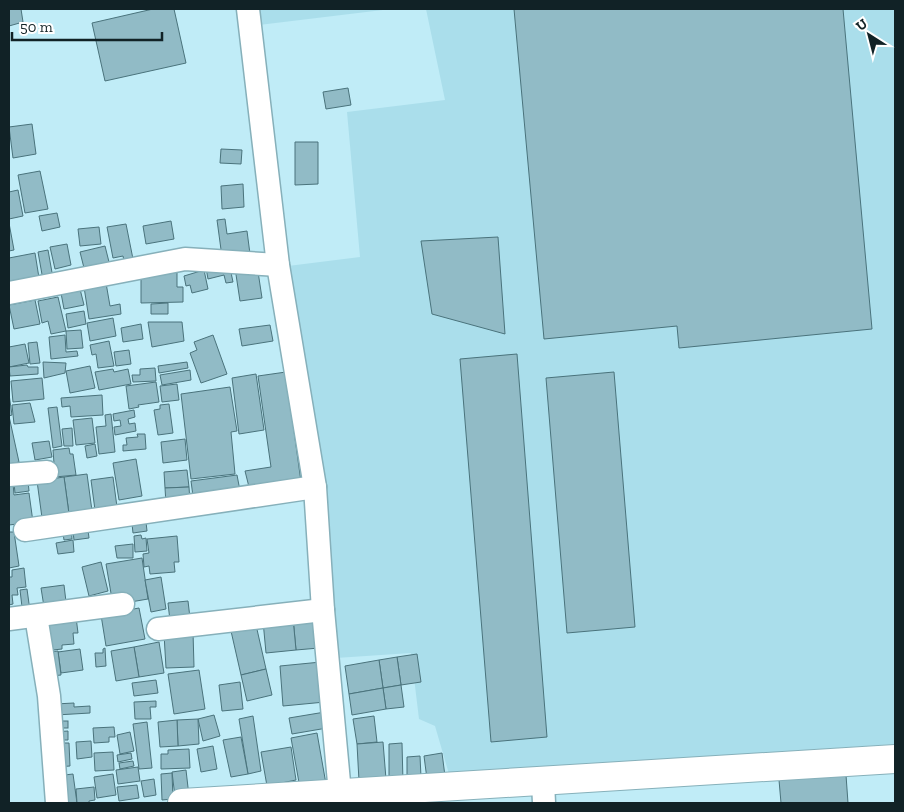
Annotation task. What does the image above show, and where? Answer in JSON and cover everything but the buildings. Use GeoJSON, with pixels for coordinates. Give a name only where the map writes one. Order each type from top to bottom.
{"type":"FeatureCollection","features":[{"type":"Feature","properties":{"kind":"street"},"geometry":{"type":"LineString","coordinates":[[248,9],[278,265],[315,487],[323,610],[340,793]]}},
{"type":"Feature","properties":{"kind":"street"},"geometry":{"type":"LineString","coordinates":[[9,293],[185,260],[278,265]]}},
{"type":"Feature","properties":{"kind":"street"},"geometry":{"type":"LineString","coordinates":[[9,475],[47,472]]}},
{"type":"Feature","properties":{"kind":"street"},"geometry":{"type":"LineString","coordinates":[[25,530],[315,487]]}},
{"type":"Feature","properties":{"kind":"street"},"geometry":{"type":"LineString","coordinates":[[9,619],[123,604]]}},
{"type":"Feature","properties":{"kind":"street"},"geometry":{"type":"LineString","coordinates":[[158,629],[323,610]]}},
{"type":"Feature","properties":{"kind":"street"},"geometry":{"type":"LineString","coordinates":[[36,616],[49,696],[57,803]]}},
{"type":"Feature","properties":{"kind":"street"},"geometry":{"type":"LineString","coordinates":[[182,803],[340,793],[426,796],[543,793],[895,759]]}},
{"type":"Feature","properties":{"kind":"shaded area"},"geometry":{"type":"Polygon","coordinates":[[[257,9],[391,9],[259,25],[257,9]]]}},
{"type":"Feature","properties":{"kind":"shaded area"},"geometry":{"type":"Polygon","coordinates":[[[426,9],[895,9],[895,744],[449,774],[435,726],[419,719],[411,653],[336,658],[288,266],[360,257],[347,112],[445,100],[426,9]]]}}]}
